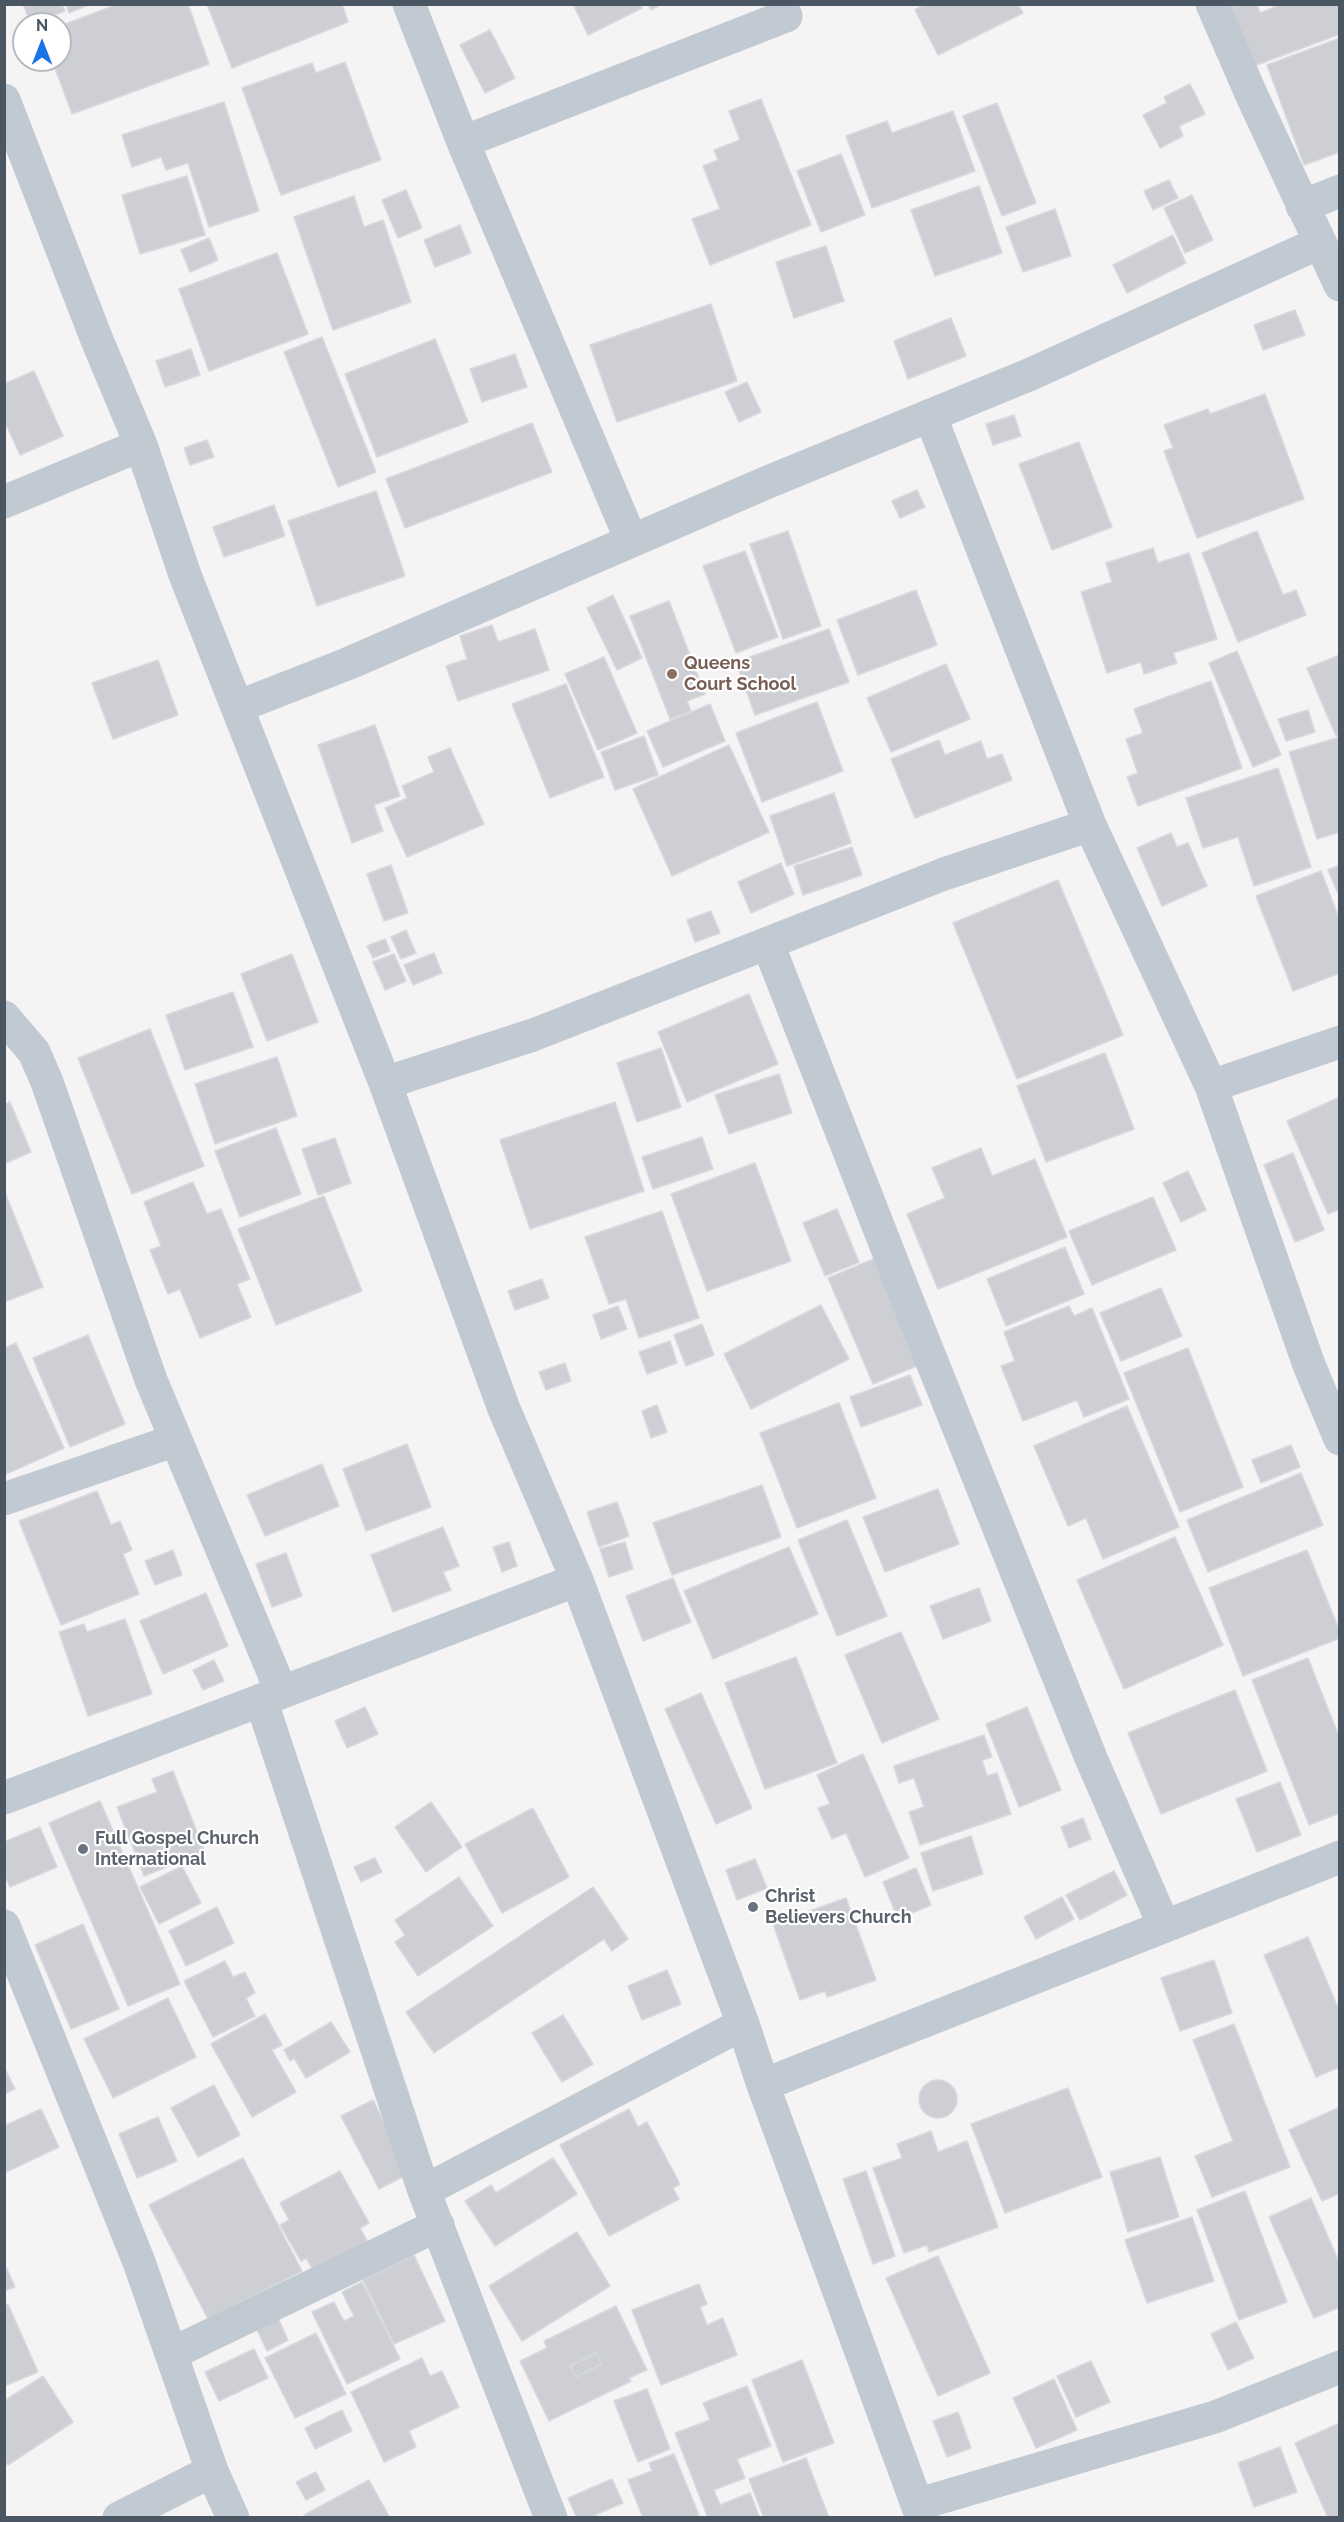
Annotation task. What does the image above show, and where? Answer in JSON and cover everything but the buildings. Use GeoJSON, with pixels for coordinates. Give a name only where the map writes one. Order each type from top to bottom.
{"type":"FeatureCollection","features":[{"type":"Feature","properties":{"kind":"street"},"geometry":{"type":"LineString","coordinates":[[409,4],[463,142],[631,540]]}},
{"type":"Feature","properties":{"kind":"street"},"geometry":{"type":"LineString","coordinates":[[1212,4],[1302,206],[1340,285]]}},
{"type":"Feature","properties":{"kind":"street"},"geometry":{"type":"LineString","coordinates":[[463,142],[786,15]]}},
{"type":"Feature","properties":{"kind":"street"},"geometry":{"type":"LineString","coordinates":[[4,99],[97,340],[141,445],[185,575],[385,1083],[504,1409],[577,1580],[743,2024],[763,2085],[920,2511],[1215,2417],[1340,2367]]}},
{"type":"Feature","properties":{"kind":"street"},"geometry":{"type":"LineString","coordinates":[[1302,206],[1340,191]]}},
{"type":"Feature","properties":{"kind":"street"},"geometry":{"type":"LineString","coordinates":[[237,707],[380,650],[631,540],[1031,374],[1319,243]]}},
{"type":"Feature","properties":{"kind":"street"},"geometry":{"type":"LineString","coordinates":[[930,415],[1090,825],[1211,1086],[1309,1365],[1340,1439]]}},
{"type":"Feature","properties":{"kind":"street"},"geometry":{"type":"LineString","coordinates":[[4,502],[141,445]]}},
{"type":"Feature","properties":{"kind":"street"},"geometry":{"type":"LineString","coordinates":[[385,1083],[532,1035],[954,870],[1090,825]]}},
{"type":"Feature","properties":{"kind":"street"},"geometry":{"type":"LineString","coordinates":[[768,944],[904,1292],[1091,1758],[1164,1926]]}},
{"type":"Feature","properties":{"kind":"street"},"geometry":{"type":"LineString","coordinates":[[4,1017],[34,1052],[47,1082],[151,1380],[176,1440],[271,1695],[424,2191],[551,2517]]}},
{"type":"Feature","properties":{"kind":"street"},"geometry":{"type":"LineString","coordinates":[[1211,1086],[1340,1042]]}},
{"type":"Feature","properties":{"kind":"street"},"geometry":{"type":"LineString","coordinates":[[4,1498],[176,1440]]}},
{"type":"Feature","properties":{"kind":"street"},"geometry":{"type":"LineString","coordinates":[[4,1798],[577,1580]]}},
{"type":"Feature","properties":{"kind":"street"},"geometry":{"type":"LineString","coordinates":[[763,2085],[1340,1857]]}},
{"type":"Feature","properties":{"kind":"street"},"geometry":{"type":"LineString","coordinates":[[4,1926],[139,2262],[173,2353],[212,2470],[232,2517]]}},
{"type":"Feature","properties":{"kind":"street"},"geometry":{"type":"LineString","coordinates":[[424,2191],[743,2024]]}},
{"type":"Feature","properties":{"kind":"street"},"geometry":{"type":"LineString","coordinates":[[173,2353],[438,2225]]}},
{"type":"Feature","properties":{"kind":"street"},"geometry":{"type":"LineString","coordinates":[[120,2517],[212,2470]]}},
{"type":"Feature","properties":{"kind":"place","name":"Queens Court School"},"geometry":{"type":"Point","coordinates":[672,674]}},
{"type":"Feature","properties":{"kind":"place","name":"Full Gospel Church International"},"geometry":{"type":"Point","coordinates":[83,1849]}},
{"type":"Feature","properties":{"kind":"place","name":"Christ Believers Church"},"geometry":{"type":"Point","coordinates":[753,1907]}}]}
